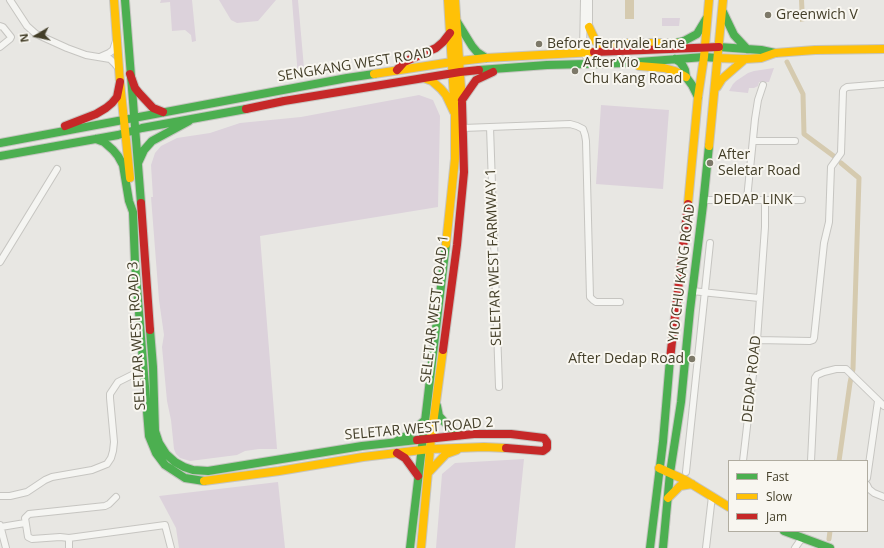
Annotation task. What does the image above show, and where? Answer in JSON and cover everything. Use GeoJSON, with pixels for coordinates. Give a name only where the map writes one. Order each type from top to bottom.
{"type":"FeatureCollection","features":[{"type":"Feature","properties":{"kind":"main road","name":"SELETAR WEST ROAD 3"},"geometry":{"type":"LineString","coordinates":[[114,0],[120,82],[133,212],[135,263],[150,441],[156,453],[165,465],[185,478],[199,481],[245,475]]}},
{"type":"Feature","properties":{"kind":"main road","name":"SELETAR WEST ROAD 3"},"geometry":{"type":"LineString","coordinates":[[125,0],[153,367],[155,432],[159,443],[166,454],[175,462],[184,467],[193,470],[208,471],[245,464]]}},
{"type":"Feature","properties":{"kind":"main road"},"geometry":{"type":"LineString","coordinates":[[448,0],[450,33],[456,73]]}},
{"type":"Feature","properties":{"kind":"main road"},"geometry":{"type":"LineString","coordinates":[[455,0],[455,61]]}},
{"type":"Feature","properties":{"kind":"main road","name":"YIO CHU KANG ROAD"},"geometry":{"type":"LineString","coordinates":[[650,548],[663,442],[678,276],[691,174],[709,0]]}},
{"type":"Feature","properties":{"kind":"main road","name":"YIO CHU KANG ROAD"},"geometry":{"type":"LineString","coordinates":[[662,548],[670,473],[681,402],[715,90],[723,0]]}},
{"type":"Feature","properties":{"kind":"main road"},"geometry":{"type":"LineString","coordinates":[[722,10],[734,35],[747,49]]}},
{"type":"Feature","properties":{"kind":"main road"},"geometry":{"type":"LineString","coordinates":[[588,27],[596,42],[601,45],[625,43],[676,43],[684,41],[697,34],[707,16]]}},
{"type":"Feature","properties":{"kind":"main road"},"geometry":{"type":"LineString","coordinates":[[456,20],[472,46],[477,52],[486,58]]}},
{"type":"Feature","properties":{"kind":"main road"},"geometry":{"type":"LineString","coordinates":[[588,27],[589,40],[599,52]]}},
{"type":"Feature","properties":{"kind":"main road"},"geometry":{"type":"LineString","coordinates":[[397,70],[404,62],[436,48],[450,33]]}},
{"type":"Feature","properties":{"kind":"main road"},"geometry":{"type":"LineString","coordinates":[[664,50],[676,43]]}},
{"type":"Feature","properties":{"kind":"main road","name":"SENGKANG WEST ROAD"},"geometry":{"type":"LineString","coordinates":[[0,143],[340,79],[455,61],[583,52],[664,50],[705,47],[761,50],[775,53]]}},
{"type":"Feature","properties":{"kind":"main road"},"geometry":{"type":"LineString","coordinates":[[775,53],[815,50],[884,49]]}},
{"type":"Feature","properties":{"kind":"main road","name":"SENGKANG WEST ROAD"},"geometry":{"type":"LineString","coordinates":[[0,156],[96,139],[142,128],[192,120],[284,100],[456,73],[547,65],[704,57],[745,59],[760,58],[775,53]]}},
{"type":"Feature","properties":{"kind":"main road"},"geometry":{"type":"LineString","coordinates":[[675,59],[683,66],[686,77]]}},
{"type":"Feature","properties":{"kind":"main road"},"geometry":{"type":"LineString","coordinates":[[715,90],[722,79],[745,59]]}},
{"type":"Feature","properties":{"kind":"main road"},"geometry":{"type":"LineString","coordinates":[[626,62],[636,66],[664,68],[675,71],[686,77],[698,97]]}},
{"type":"Feature","properties":{"kind":"main road"},"geometry":{"type":"LineString","coordinates":[[462,100],[476,80],[498,69]]}},
{"type":"Feature","properties":{"kind":"main road","name":"SELETAR WEST ROAD 1"},"geometry":{"type":"LineString","coordinates":[[421,548],[431,439],[458,238],[464,172],[467,128],[458,112],[462,100],[456,73]]}},
{"type":"Feature","properties":{"kind":"main road","name":"SELETAR WEST ROAD 1"},"geometry":{"type":"LineString","coordinates":[[410,548],[455,159],[458,112],[456,73]]}},
{"type":"Feature","properties":{"kind":"main road"},"geometry":{"type":"LineString","coordinates":[[130,74],[139,94],[153,108],[163,112]]}},
{"type":"Feature","properties":{"kind":"main road"},"geometry":{"type":"LineString","coordinates":[[424,78],[441,89],[458,112]]}},
{"type":"Feature","properties":{"kind":"main road"},"geometry":{"type":"LineString","coordinates":[[39,136],[77,122],[106,108],[117,97],[120,82]]}},
{"type":"Feature","properties":{"kind":"main road"},"geometry":{"type":"LineString","coordinates":[[138,163],[144,150],[152,142],[192,120]]}},
{"type":"Feature","properties":{"kind":"main road","name":"SELETAR WEST ROAD 3"},"geometry":{"type":"LineString","coordinates":[[96,139],[104,142],[114,150],[118,156],[123,166],[133,212]]}},
{"type":"Feature","properties":{"kind":"main road"},"geometry":{"type":"LineString","coordinates":[[678,276],[687,288],[692,291]]}},
{"type":"Feature","properties":{"kind":"main road"},"geometry":{"type":"LineString","coordinates":[[676,304],[683,295],[692,291]]}},
{"type":"Feature","properties":{"kind":"main road"},"geometry":{"type":"LineString","coordinates":[[436,404],[439,416],[448,426],[460,435]]}},
{"type":"Feature","properties":{"kind":"main road"},"geometry":{"type":"LineString","coordinates":[[395,442],[408,435],[424,421]]}},
{"type":"Feature","properties":{"kind":"main road","name":"SELETAR WEST ROAD 2"},"geometry":{"type":"LineString","coordinates":[[245,464],[362,446],[460,435],[511,434],[544,438],[547,442],[547,448],[543,451],[500,448],[430,449],[363,457],[245,475]]}},
{"type":"Feature","properties":{"kind":"main road"},"geometry":{"type":"LineString","coordinates":[[428,473],[446,454],[461,448]]}},
{"type":"Feature","properties":{"kind":"main road"},"geometry":{"type":"LineString","coordinates":[[396,453],[409,462],[418,476]]}},
{"type":"Feature","properties":{"kind":"main road"},"geometry":{"type":"LineString","coordinates":[[659,468],[692,484],[728,506]]}},
{"type":"Feature","properties":{"kind":"main road"},"geometry":{"type":"LineString","coordinates":[[668,498],[680,486],[692,484]]}},
{"type":"Feature","properties":{"kind":"main road"},"geometry":{"type":"LineString","coordinates":[[787,532],[830,548]]}},
{"type":"Feature","properties":{"kind":"street"},"geometry":{"type":"LineString","coordinates":[[10,0],[27,26],[36,34],[86,56],[110,59],[119,70]]}},
{"type":"Feature","properties":{"kind":"street"},"geometry":{"type":"LineString","coordinates":[[584,0],[583,52],[589,60],[600,63]]}},
{"type":"Feature","properties":{"kind":"street"},"geometry":{"type":"LineString","coordinates":[[588,27],[589,0]]}},
{"type":"Feature","properties":{"kind":"street"},"geometry":{"type":"LineString","coordinates":[[0,26],[3,27],[11,37],[0,47]]}},
{"type":"Feature","properties":{"kind":"street"},"geometry":{"type":"LineString","coordinates":[[100,57],[113,50],[117,37]]}},
{"type":"Feature","properties":{"kind":"street"},"geometry":{"type":"LineString","coordinates":[[757,340],[810,341],[814,338],[824,243],[829,222],[831,168],[842,153],[842,91],[847,87],[884,84]]}},
{"type":"Feature","properties":{"kind":"street"},"geometry":{"type":"LineString","coordinates":[[747,200],[758,100],[763,85]]}},
{"type":"Feature","properties":{"kind":"street"},"geometry":{"type":"LineString","coordinates":[[467,128],[570,124],[583,129],[586,141],[590,297],[596,302],[620,302]]}},
{"type":"Feature","properties":{"kind":"street","name":"SELETAR WEST FARMWAY 1"},"geometry":{"type":"LineString","coordinates":[[490,127],[498,388]]}},
{"type":"Feature","properties":{"kind":"street"},"geometry":{"type":"LineString","coordinates":[[753,141],[795,141]]}},
{"type":"Feature","properties":{"kind":"street"},"geometry":{"type":"LineString","coordinates":[[0,262],[57,169]]}},
{"type":"Feature","properties":{"kind":"street","name":"DEDAP LINK"},"geometry":{"type":"LineString","coordinates":[[703,200],[802,200]]}},
{"type":"Feature","properties":{"kind":"street","name":"DEDAP ROAD"},"geometry":{"type":"LineString","coordinates":[[743,460],[757,340],[765,200]]}},
{"type":"Feature","properties":{"kind":"street","name":"YIO CHU KANG ROAD"},"geometry":{"type":"LineString","coordinates":[[686,472],[710,243]]}},
{"type":"Feature","properties":{"kind":"street"},"geometry":{"type":"LineString","coordinates":[[692,291],[759,298]]}},
{"type":"Feature","properties":{"kind":"street"},"geometry":{"type":"LineString","coordinates":[[0,496],[10,496],[27,492],[44,480],[61,475],[92,470],[107,464],[113,451],[114,442],[110,394],[118,382],[134,374],[143,365]]}},
{"type":"Feature","properties":{"kind":"street"},"geometry":{"type":"LineString","coordinates":[[126,378],[149,376],[153,367]]}},
{"type":"Feature","properties":{"kind":"street"},"geometry":{"type":"LineString","coordinates":[[811,460],[817,375],[836,369],[846,369],[884,406]]}},
{"type":"Feature","properties":{"kind":"street"},"geometry":{"type":"LineString","coordinates":[[868,471],[878,400]]}},
{"type":"Feature","properties":{"kind":"street"},"geometry":{"type":"LineString","coordinates":[[868,487],[874,493],[884,497]]}},
{"type":"Feature","properties":{"kind":"street"},"geometry":{"type":"LineString","coordinates":[[706,548],[712,496]]}},
{"type":"Feature","properties":{"kind":"street"},"geometry":{"type":"LineString","coordinates":[[116,497],[105,506],[29,514],[25,518],[28,537],[30,539],[60,537],[69,538],[165,525],[171,548]]}},
{"type":"Feature","properties":{"kind":"street"},"geometry":{"type":"LineString","coordinates":[[6,548],[0,526],[25,523]]}},
{"type":"Feature","properties":{"kind":"street"},"geometry":{"type":"LineString","coordinates":[[69,538],[70,548]]}},
{"type":"Feature","properties":{"kind":"street"},"geometry":{"type":"LineString","coordinates":[[795,548],[802,538]]}},
{"type":"Feature","properties":{"kind":"shaded area"},"geometry":{"type":"Polygon","coordinates":[[[161,0],[192,0],[196,41],[192,42],[191,35],[185,30],[172,31],[170,2],[160,3],[161,0]]]}},
{"type":"Feature","properties":{"kind":"shaded area"},"geometry":{"type":"Polygon","coordinates":[[[219,0],[276,0],[258,21],[237,23],[231,20],[219,0]]]}},
{"type":"Feature","properties":{"kind":"shaded area"},"geometry":{"type":"Polygon","coordinates":[[[292,0],[298,0],[304,68],[306,75],[298,77],[292,0]]]}},
{"type":"Feature","properties":{"kind":"shaded area"},"geometry":{"type":"Polygon","coordinates":[[[625,0],[634,0],[634,19],[625,19],[625,0]]]}},
{"type":"Feature","properties":{"kind":"shaded area"},"geometry":{"type":"Polygon","coordinates":[[[799,0],[804,0],[805,21],[800,22],[799,0]]]}},
{"type":"Feature","properties":{"kind":"shaded area"},"geometry":{"type":"Polygon","coordinates":[[[662,18],[680,18],[679,26],[662,26],[662,18]]]}},
{"type":"Feature","properties":{"kind":"shaded area"},"geometry":{"type":"Polygon","coordinates":[[[774,68],[769,82],[759,82],[758,86],[749,88],[748,93],[729,91],[736,81],[748,73],[774,68]]]}},
{"type":"Feature","properties":{"kind":"shaded area"},"geometry":{"type":"Polygon","coordinates":[[[419,95],[433,100],[440,116],[438,207],[260,236],[277,449],[259,449],[245,451],[237,455],[190,461],[180,458],[174,449],[171,420],[167,401],[162,347],[164,335],[159,300],[151,197],[153,197],[151,165],[155,153],[161,146],[177,138],[210,133],[240,123],[301,117],[419,95]]]}},
{"type":"Feature","properties":{"kind":"shaded area"},"geometry":{"type":"Polygon","coordinates":[[[601,105],[669,110],[663,189],[596,184],[601,105]]]}},
{"type":"Feature","properties":{"kind":"shaded area"},"geometry":{"type":"Polygon","coordinates":[[[524,459],[515,548],[436,548],[442,474],[455,463],[524,459]]]}},
{"type":"Feature","properties":{"kind":"shaded area"},"geometry":{"type":"Polygon","coordinates":[[[278,482],[285,548],[179,548],[176,528],[159,496],[278,482]]]}},
{"type":"Feature","properties":{"kind":"waterway"},"geometry":{"type":"LineString","coordinates":[[787,62],[803,94],[804,134],[835,157]]}},
{"type":"Feature","properties":{"kind":"waterway"},"geometry":{"type":"LineString","coordinates":[[839,460],[853,369],[859,178],[841,163]]}},
{"type":"Feature","properties":{"kind":"waterway"},"geometry":{"type":"LineString","coordinates":[[829,539],[830,532]]}},
{"type":"Feature","properties":{"kind":"traffic: fast"},"geometry":{"type":"LineString","coordinates":[[125,0],[141,203]]}},
{"type":"Feature","properties":{"kind":"traffic: fast"},"geometry":{"type":"LineString","coordinates":[[723,12],[734,35],[747,49]]}},
{"type":"Feature","properties":{"kind":"traffic: fast"},"geometry":{"type":"LineString","coordinates":[[670,46],[697,34],[706,19]]}},
{"type":"Feature","properties":{"kind":"traffic: fast"},"geometry":{"type":"LineString","coordinates":[[456,20],[472,46],[477,52],[486,58]]}},
{"type":"Feature","properties":{"kind":"traffic: fast"},"geometry":{"type":"LineString","coordinates":[[719,47],[761,50],[775,53]]}},
{"type":"Feature","properties":{"kind":"traffic: fast"},"geometry":{"type":"LineString","coordinates":[[479,70],[547,65],[626,63],[704,57],[718,58]]}},
{"type":"Feature","properties":{"kind":"traffic: fast"},"geometry":{"type":"LineString","coordinates":[[675,59],[683,66],[686,77],[698,97]]}},
{"type":"Feature","properties":{"kind":"traffic: fast"},"geometry":{"type":"LineString","coordinates":[[0,143],[374,74]]}},
{"type":"Feature","properties":{"kind":"traffic: fast"},"geometry":{"type":"LineString","coordinates":[[0,156],[118,135],[142,128],[246,109]]}},
{"type":"Feature","properties":{"kind":"traffic: fast"},"geometry":{"type":"LineString","coordinates":[[138,163],[144,150],[152,141],[189,121]]}},
{"type":"Feature","properties":{"kind":"traffic: fast"},"geometry":{"type":"LineString","coordinates":[[96,139],[104,142],[113,150],[123,165],[129,201],[133,212],[135,263],[149,436],[156,453],[165,465],[185,478],[204,481]]}},
{"type":"Feature","properties":{"kind":"traffic: fast"},"geometry":{"type":"LineString","coordinates":[[663,548],[670,473],[681,402],[709,146]]}},
{"type":"Feature","properties":{"kind":"traffic: fast"},"geometry":{"type":"LineString","coordinates":[[410,548],[446,244]]}},
{"type":"Feature","properties":{"kind":"traffic: fast"},"geometry":{"type":"LineString","coordinates":[[150,330],[155,431],[159,443],[166,454],[175,462],[184,467],[193,470],[208,471],[362,446],[417,440]]}},
{"type":"Feature","properties":{"kind":"traffic: fast"},"geometry":{"type":"LineString","coordinates":[[650,548],[663,442],[670,359]]}},
{"type":"Feature","properties":{"kind":"traffic: fast"},"geometry":{"type":"LineString","coordinates":[[437,406],[439,416],[448,426],[460,435]]}},
{"type":"Feature","properties":{"kind":"traffic: fast"},"geometry":{"type":"LineString","coordinates":[[397,441],[408,435],[424,421]]}},
{"type":"Feature","properties":{"kind":"traffic: fast"},"geometry":{"type":"LineString","coordinates":[[787,532],[830,548]]}},
{"type":"Feature","properties":{"kind":"traffic: slow"},"geometry":{"type":"LineString","coordinates":[[114,0],[120,82],[130,178]]}},
{"type":"Feature","properties":{"kind":"traffic: slow"},"geometry":{"type":"LineString","coordinates":[[446,244],[455,159],[455,115],[448,0]]}},
{"type":"Feature","properties":{"kind":"traffic: slow"},"geometry":{"type":"LineString","coordinates":[[455,0],[462,103]]}},
{"type":"Feature","properties":{"kind":"traffic: slow"},"geometry":{"type":"LineString","coordinates":[[688,204],[709,0]]}},
{"type":"Feature","properties":{"kind":"traffic: slow"},"geometry":{"type":"LineString","coordinates":[[709,146],[723,0]]}},
{"type":"Feature","properties":{"kind":"traffic: slow"},"geometry":{"type":"LineString","coordinates":[[589,27],[596,42],[601,45],[625,43],[676,43]]}},
{"type":"Feature","properties":{"kind":"traffic: slow"},"geometry":{"type":"LineString","coordinates":[[718,58],[761,58],[775,53],[815,50],[884,49]]}},
{"type":"Feature","properties":{"kind":"traffic: slow"},"geometry":{"type":"LineString","coordinates":[[374,74],[486,58],[594,52]]}},
{"type":"Feature","properties":{"kind":"traffic: slow"},"geometry":{"type":"LineString","coordinates":[[717,87],[722,79],[745,59]]}},
{"type":"Feature","properties":{"kind":"traffic: slow"},"geometry":{"type":"LineString","coordinates":[[639,66],[664,68],[675,71],[686,77]]}},
{"type":"Feature","properties":{"kind":"traffic: slow"},"geometry":{"type":"LineString","coordinates":[[424,78],[432,81],[441,89],[446,95],[454,112]]}},
{"type":"Feature","properties":{"kind":"traffic: slow"},"geometry":{"type":"LineString","coordinates":[[421,548],[431,439],[443,350]]}},
{"type":"Feature","properties":{"kind":"traffic: slow"},"geometry":{"type":"LineString","coordinates":[[204,481],[279,471],[363,457],[430,449],[484,447],[506,448]]}},
{"type":"Feature","properties":{"kind":"traffic: slow"},"geometry":{"type":"LineString","coordinates":[[428,473],[446,454],[457,450]]}},
{"type":"Feature","properties":{"kind":"traffic: slow"},"geometry":{"type":"LineString","coordinates":[[659,468],[685,480],[728,506]]}},
{"type":"Feature","properties":{"kind":"traffic: slow"},"geometry":{"type":"LineString","coordinates":[[668,498],[680,486],[692,484]]}},
{"type":"Feature","properties":{"kind":"traffic: jam"},"geometry":{"type":"LineString","coordinates":[[397,70],[404,62],[436,48],[450,33]]}},
{"type":"Feature","properties":{"kind":"traffic: jam"},"geometry":{"type":"LineString","coordinates":[[594,52],[719,47]]}},
{"type":"Feature","properties":{"kind":"traffic: jam"},"geometry":{"type":"LineString","coordinates":[[246,109],[284,101],[479,70]]}},
{"type":"Feature","properties":{"kind":"traffic: jam"},"geometry":{"type":"LineString","coordinates":[[462,100],[476,80],[493,72]]}},
{"type":"Feature","properties":{"kind":"traffic: jam"},"geometry":{"type":"LineString","coordinates":[[130,74],[135,88],[139,93],[153,108],[163,112]]}},
{"type":"Feature","properties":{"kind":"traffic: jam"},"geometry":{"type":"LineString","coordinates":[[65,126],[96,114],[106,108],[117,97],[120,82]]}},
{"type":"Feature","properties":{"kind":"traffic: jam"},"geometry":{"type":"LineString","coordinates":[[443,350],[457,245],[464,172],[462,103]]}},
{"type":"Feature","properties":{"kind":"traffic: jam"},"geometry":{"type":"LineString","coordinates":[[141,203],[150,330]]}},
{"type":"Feature","properties":{"kind":"traffic: jam"},"geometry":{"type":"LineString","coordinates":[[670,359],[688,204]]}},
{"type":"Feature","properties":{"kind":"traffic: jam"},"geometry":{"type":"LineString","coordinates":[[417,440],[474,434],[511,434],[544,438],[547,442],[547,448],[543,451],[506,448]]}},
{"type":"Feature","properties":{"kind":"traffic: jam"},"geometry":{"type":"LineString","coordinates":[[397,453],[405,458],[418,476]]}},
{"type":"Feature","properties":{"kind":"place","name":"Greenwich V"},"geometry":{"type":"Point","coordinates":[768,15]}},
{"type":"Feature","properties":{"kind":"place","name":"Before Fernvale Lane"},"geometry":{"type":"Point","coordinates":[539,44]}},
{"type":"Feature","properties":{"kind":"place","name":"After Yio Chu Kang Road"},"geometry":{"type":"Point","coordinates":[575,71]}},
{"type":"Feature","properties":{"kind":"place","name":"After Seletar Road"},"geometry":{"type":"Point","coordinates":[710,163]}},
{"type":"Feature","properties":{"kind":"place","name":"After Dedap Road"},"geometry":{"type":"Point","coordinates":[692,359]}}]}
